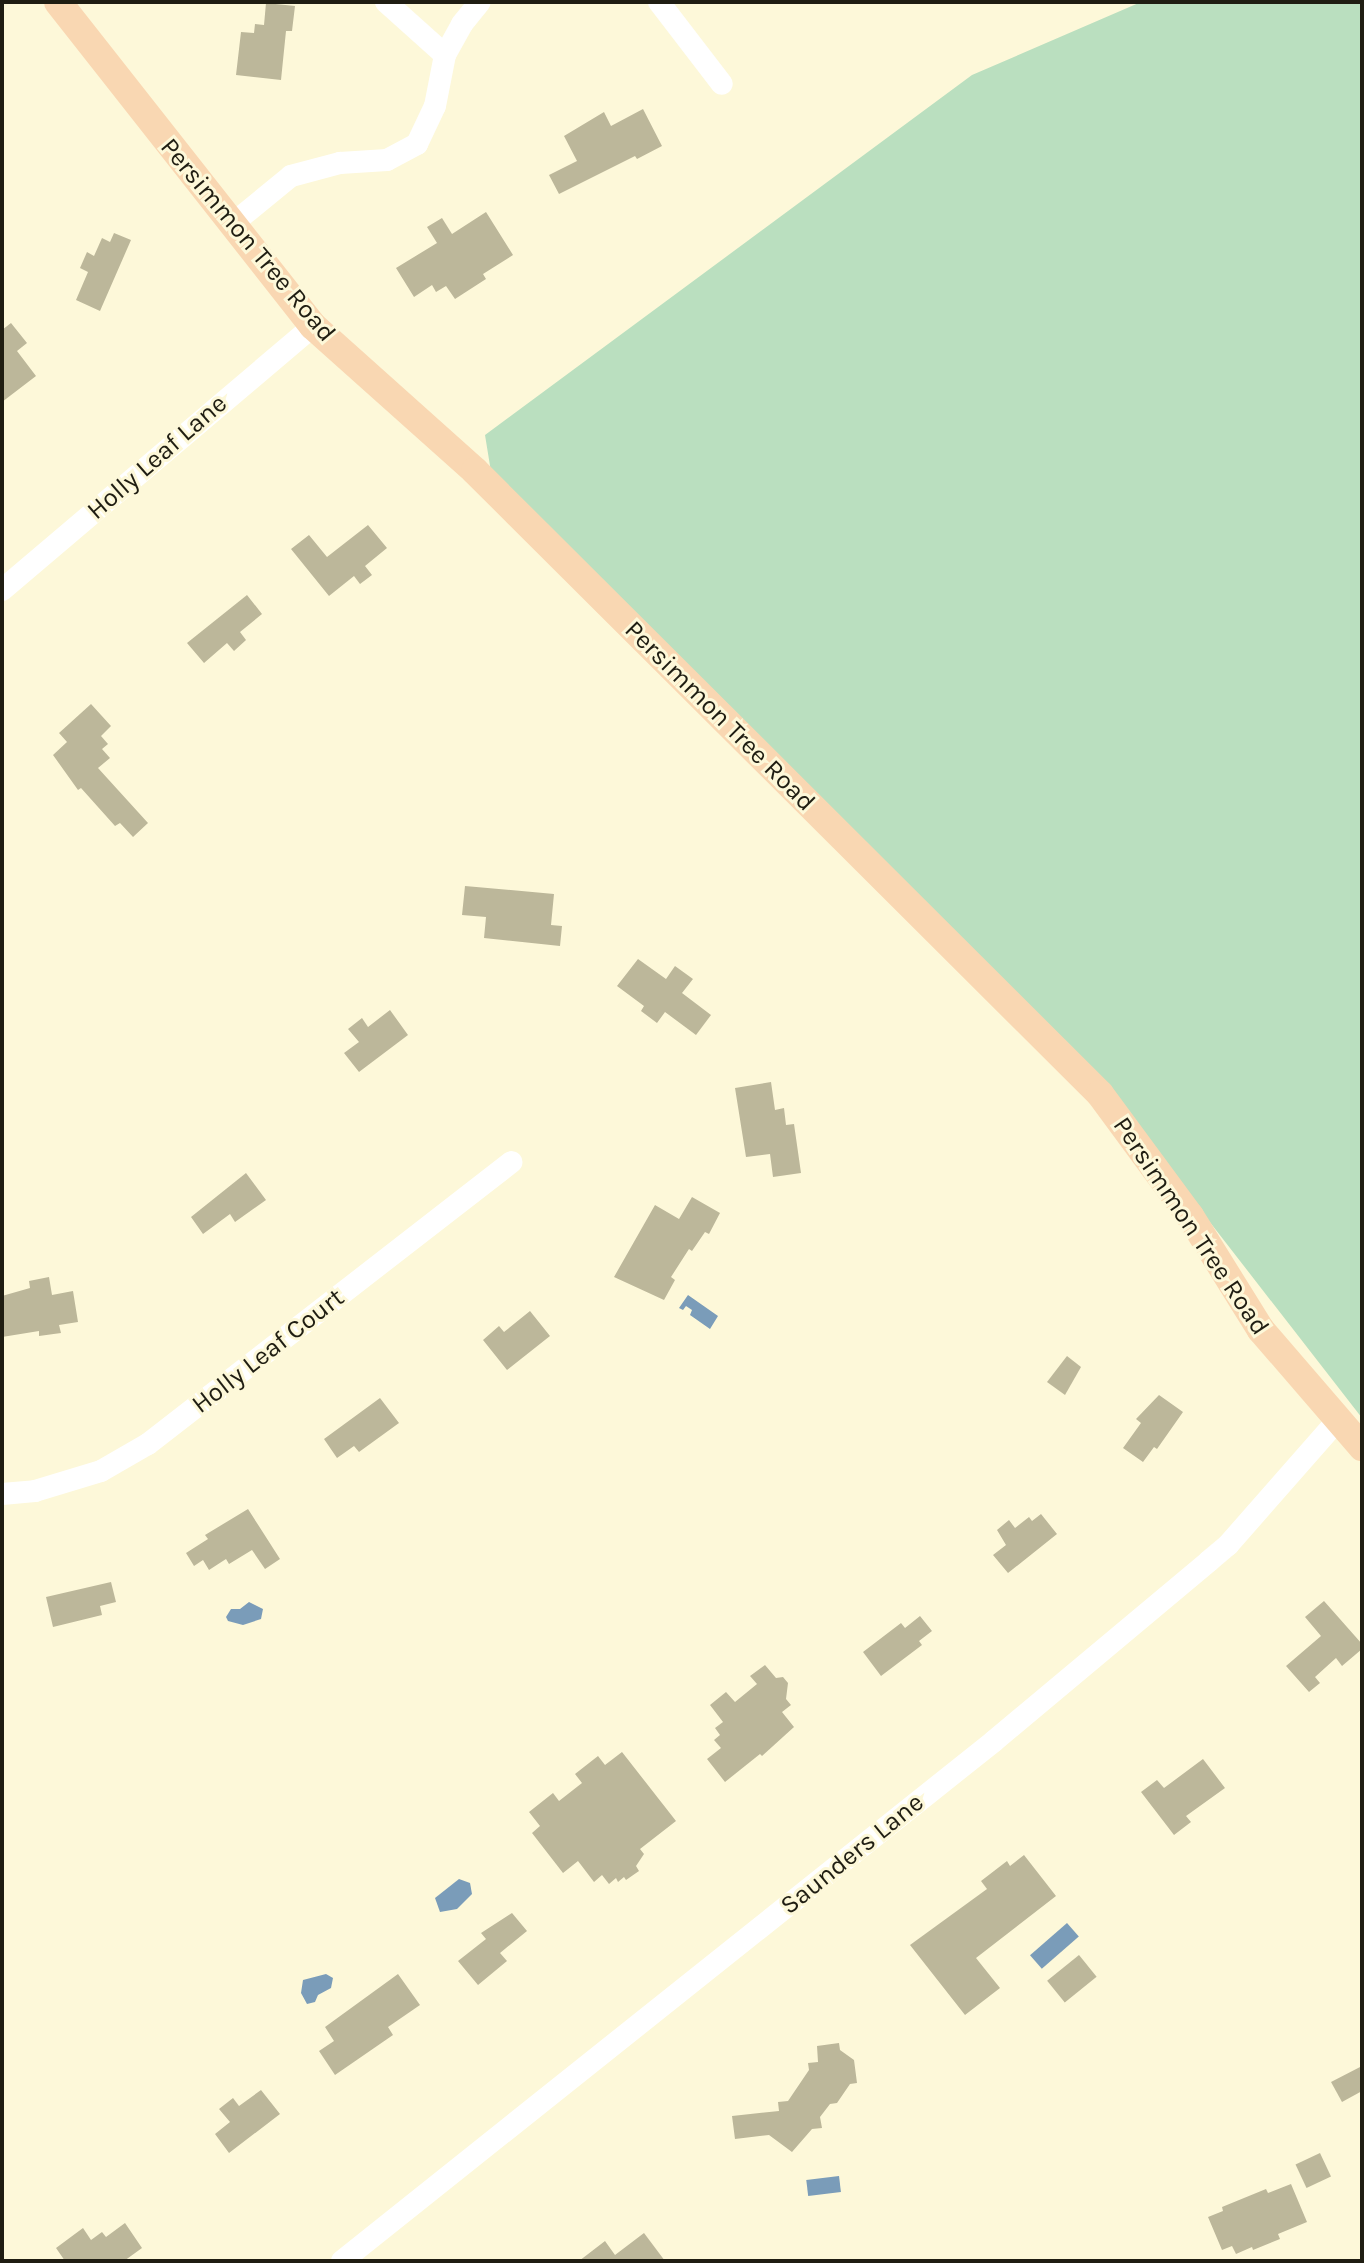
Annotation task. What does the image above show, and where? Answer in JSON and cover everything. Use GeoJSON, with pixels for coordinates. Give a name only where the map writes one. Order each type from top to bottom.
{"type":"FeatureCollection","features":[{"type":"Feature","properties":{"kind":"main road","name":"Persimmon Tree Road"},"geometry":{"type":"LineString","coordinates":[[58,2],[313,326],[475,471],[1100,1094],[1190,1216],[1261,1330],[1362,1447]]}},
{"type":"Feature","properties":{"kind":"street"},"geometry":{"type":"LineString","coordinates":[[386,2],[445,55]]}},
{"type":"Feature","properties":{"kind":"street"},"geometry":{"type":"LineString","coordinates":[[231,225],[291,176],[340,163],[387,160],[417,144],[435,106],[445,55],[462,24],[480,2]]}},
{"type":"Feature","properties":{"kind":"street"},"geometry":{"type":"LineString","coordinates":[[659,2],[722,84]]}},
{"type":"Feature","properties":{"kind":"street","name":"Holly Leaf Lane"},"geometry":{"type":"LineString","coordinates":[[2,590],[313,326]]}},
{"type":"Feature","properties":{"kind":"street","name":"Holly Leaf Court"},"geometry":{"type":"LineString","coordinates":[[2,1494],[35,1491],[101,1471],[148,1444],[511,1162]]}},
{"type":"Feature","properties":{"kind":"street","name":"Saunders Lane"},"geometry":{"type":"LineString","coordinates":[[342,2261],[994,1741],[1215,1556],[1337,1421]]}},
{"type":"Feature","properties":{"kind":"green space"},"geometry":{"type":"Polygon","coordinates":[[[1141,2],[1362,2],[1362,1418],[1101,1082],[492,478],[485,435],[972,75],[1141,2]]]}},
{"type":"Feature","properties":{"kind":"water"},"geometry":{"type":"Polygon","coordinates":[[[688,1295],[718,1316],[710,1329],[690,1315],[692,1310],[686,1306],[683,1310],[679,1308],[688,1295]]]}},
{"type":"Feature","properties":{"kind":"water"},"geometry":{"type":"Polygon","coordinates":[[[249,1602],[263,1609],[261,1619],[243,1625],[228,1621],[226,1617],[231,1609],[240,1609],[249,1602]]]}},
{"type":"Feature","properties":{"kind":"water"},"geometry":{"type":"Polygon","coordinates":[[[459,1879],[470,1883],[472,1894],[457,1909],[440,1912],[435,1898],[459,1879]]]}},
{"type":"Feature","properties":{"kind":"water"},"geometry":{"type":"Polygon","coordinates":[[[1067,1923],[1079,1937],[1042,1969],[1030,1955],[1067,1923]]]}},
{"type":"Feature","properties":{"kind":"water"},"geometry":{"type":"Polygon","coordinates":[[[326,1974],[333,1978],[331,1988],[318,1995],[315,2002],[307,2004],[301,1993],[303,1980],[326,1974]]]}},
{"type":"Feature","properties":{"kind":"water"},"geometry":{"type":"Polygon","coordinates":[[[839,2176],[841,2192],[808,2196],[806,2180],[839,2176]]]}},
{"type":"Feature","properties":{"kind":"building"},"geometry":{"type":"Polygon","coordinates":[[[266,3],[295,6],[292,31],[286,31],[281,80],[236,75],[241,32],[254,33],[255,24],[264,25],[266,3]]]}},
{"type":"Feature","properties":{"kind":"building"},"geometry":{"type":"Polygon","coordinates":[[[643,109],[662,146],[559,194],[549,175],[577,161],[564,136],[604,112],[611,126],[643,109]]]}},
{"type":"Feature","properties":{"kind":"building"},"geometry":{"type":"Polygon","coordinates":[[[486,212],[513,255],[483,274],[486,279],[455,299],[446,286],[436,292],[432,285],[414,297],[396,268],[437,243],[427,227],[442,218],[452,234],[486,212]]]}},
{"type":"Feature","properties":{"kind":"building"},"geometry":{"type":"Polygon","coordinates":[[[114,233],[131,240],[100,311],[76,300],[88,272],[80,268],[87,252],[94,256],[102,238],[110,242],[114,233]]]}},
{"type":"Feature","properties":{"kind":"building"},"geometry":{"type":"Polygon","coordinates":[[[11,323],[27,343],[17,351],[36,376],[2,402],[2,330],[11,323]]]}},
{"type":"Feature","properties":{"kind":"building"},"geometry":{"type":"Polygon","coordinates":[[[368,525],[387,548],[365,566],[372,575],[360,584],[354,576],[329,596],[291,549],[309,535],[327,557],[368,525]]]}},
{"type":"Feature","properties":{"kind":"building"},"geometry":{"type":"Polygon","coordinates":[[[247,595],[262,614],[240,632],[246,640],[234,651],[227,643],[204,663],[187,643],[247,595]]]}},
{"type":"Feature","properties":{"kind":"building"},"geometry":{"type":"Polygon","coordinates":[[[91,704],[111,726],[101,736],[108,744],[102,749],[110,758],[98,768],[148,823],[133,837],[120,823],[115,826],[81,788],[78,790],[53,755],[67,742],[59,733],[91,704]]]}},
{"type":"Feature","properties":{"kind":"building"},"geometry":{"type":"Polygon","coordinates":[[[465,886],[554,894],[551,925],[562,926],[560,946],[484,938],[486,917],[462,915],[465,886]]]}},
{"type":"Feature","properties":{"kind":"building"},"geometry":{"type":"Polygon","coordinates":[[[638,959],[666,979],[675,966],[693,979],[682,993],[711,1015],[696,1035],[665,1012],[657,1023],[641,1011],[644,1006],[617,986],[638,959]]]}},
{"type":"Feature","properties":{"kind":"building"},"geometry":{"type":"Polygon","coordinates":[[[390,1010],[408,1035],[359,1072],[344,1053],[359,1042],[348,1029],[362,1018],[368,1027],[390,1010]]]}},
{"type":"Feature","properties":{"kind":"building"},"geometry":{"type":"Polygon","coordinates":[[[771,1082],[775,1110],[784,1108],[786,1125],[794,1124],[801,1173],[773,1177],[770,1154],[746,1157],[735,1088],[771,1082]]]}},
{"type":"Feature","properties":{"kind":"building"},"geometry":{"type":"Polygon","coordinates":[[[246,1173],[266,1200],[235,1222],[230,1214],[203,1234],[191,1217],[246,1173]]]}},
{"type":"Feature","properties":{"kind":"building"},"geometry":{"type":"Polygon","coordinates":[[[692,1197],[720,1213],[709,1234],[705,1232],[692,1251],[689,1249],[671,1277],[675,1280],[664,1300],[614,1277],[655,1205],[679,1219],[692,1197]]]}},
{"type":"Feature","properties":{"kind":"building"},"geometry":{"type":"Polygon","coordinates":[[[49,1277],[52,1295],[73,1291],[78,1322],[59,1325],[61,1333],[39,1336],[39,1331],[2,1337],[2,1296],[30,1288],[29,1281],[49,1277]]]}},
{"type":"Feature","properties":{"kind":"building"},"geometry":{"type":"Polygon","coordinates":[[[530,1311],[550,1336],[507,1370],[483,1340],[499,1326],[504,1332],[530,1311]]]}},
{"type":"Feature","properties":{"kind":"building"},"geometry":{"type":"Polygon","coordinates":[[[1067,1356],[1081,1367],[1065,1395],[1047,1382],[1067,1356]]]}},
{"type":"Feature","properties":{"kind":"building"},"geometry":{"type":"Polygon","coordinates":[[[1159,1395],[1183,1412],[1157,1449],[1154,1447],[1143,1462],[1123,1448],[1141,1423],[1136,1419],[1159,1395]]]}},
{"type":"Feature","properties":{"kind":"building"},"geometry":{"type":"Polygon","coordinates":[[[380,1398],[399,1423],[359,1452],[354,1446],[337,1458],[324,1439],[380,1398]]]}},
{"type":"Feature","properties":{"kind":"building"},"geometry":{"type":"Polygon","coordinates":[[[248,1509],[280,1559],[265,1569],[252,1550],[229,1564],[226,1559],[209,1570],[203,1560],[194,1566],[186,1553],[208,1539],[205,1535],[248,1509]]]}},
{"type":"Feature","properties":{"kind":"building"},"geometry":{"type":"Polygon","coordinates":[[[1041,1514],[1057,1534],[1008,1573],[993,1555],[1006,1545],[997,1530],[1009,1520],[1015,1528],[1029,1517],[1032,1521],[1041,1514]]]}},
{"type":"Feature","properties":{"kind":"building"},"geometry":{"type":"Polygon","coordinates":[[[111,1582],[116,1602],[100,1606],[102,1615],[53,1627],[46,1597],[111,1582]]]}},
{"type":"Feature","properties":{"kind":"building"},"geometry":{"type":"Polygon","coordinates":[[[1324,1601],[1362,1644],[1362,1649],[1342,1666],[1336,1658],[1315,1677],[1320,1683],[1309,1692],[1286,1666],[1321,1636],[1305,1617],[1324,1601]]]}},
{"type":"Feature","properties":{"kind":"building"},"geometry":{"type":"Polygon","coordinates":[[[920,1616],[932,1631],[919,1641],[922,1645],[881,1676],[863,1652],[901,1623],[905,1628],[920,1616]]]}},
{"type":"Feature","properties":{"kind":"building"},"geometry":{"type":"Polygon","coordinates":[[[765,1665],[776,1678],[783,1677],[788,1683],[786,1699],[791,1705],[782,1712],[794,1727],[762,1756],[760,1754],[725,1782],[707,1759],[721,1748],[714,1740],[720,1735],[715,1728],[723,1722],[710,1705],[726,1692],[735,1702],[757,1684],[750,1676],[765,1665]]]}},
{"type":"Feature","properties":{"kind":"building"},"geometry":{"type":"Polygon","coordinates":[[[622,1752],[676,1821],[640,1849],[644,1854],[636,1866],[639,1871],[626,1880],[624,1877],[618,1882],[616,1878],[609,1884],[602,1875],[594,1882],[578,1861],[563,1873],[532,1833],[540,1826],[529,1812],[553,1793],[559,1801],[582,1783],[575,1774],[598,1756],[605,1765],[622,1752]]]}},
{"type":"Feature","properties":{"kind":"building"},"geometry":{"type":"Polygon","coordinates":[[[1203,1759],[1225,1788],[1186,1816],[1191,1822],[1174,1835],[1141,1792],[1157,1780],[1164,1788],[1203,1759]]]}},
{"type":"Feature","properties":{"kind":"building"},"geometry":{"type":"Polygon","coordinates":[[[1024,1855],[1056,1896],[976,1958],[1000,1988],[965,2015],[910,1945],[987,1889],[981,1881],[1007,1861],[1010,1866],[1024,1855]]]}},
{"type":"Feature","properties":{"kind":"building"},"geometry":{"type":"Polygon","coordinates":[[[512,1913],[527,1931],[500,1953],[507,1961],[478,1985],[458,1961],[486,1939],[481,1933],[512,1913]]]}},
{"type":"Feature","properties":{"kind":"building"},"geometry":{"type":"Polygon","coordinates":[[[1079,1955],[1097,1977],[1065,2003],[1047,1981],[1079,1955]]]}},
{"type":"Feature","properties":{"kind":"building"},"geometry":{"type":"Polygon","coordinates":[[[398,1974],[420,2005],[388,2027],[393,2035],[335,2075],[319,2051],[334,2041],[325,2027],[398,1974]]]}},
{"type":"Feature","properties":{"kind":"building"},"geometry":{"type":"Polygon","coordinates":[[[839,2043],[840,2050],[854,2060],[857,2083],[850,2084],[837,2103],[830,2104],[820,2117],[822,2128],[812,2129],[792,2152],[769,2135],[735,2139],[732,2116],[779,2111],[778,2102],[788,2101],[809,2070],[808,2063],[818,2062],[817,2046],[839,2043]]]}},
{"type":"Feature","properties":{"kind":"building"},"geometry":{"type":"Polygon","coordinates":[[[1362,2066],[1362,2091],[1342,2102],[1331,2082],[1362,2066]]]}},
{"type":"Feature","properties":{"kind":"building"},"geometry":{"type":"Polygon","coordinates":[[[261,2090],[280,2114],[229,2153],[215,2134],[230,2122],[219,2109],[233,2098],[239,2106],[261,2090]]]}},
{"type":"Feature","properties":{"kind":"building"},"geometry":{"type":"Polygon","coordinates":[[[1320,2153],[1331,2177],[1307,2188],[1296,2164],[1320,2153]]]}},
{"type":"Feature","properties":{"kind":"building"},"geometry":{"type":"Polygon","coordinates":[[[1291,2184],[1307,2222],[1278,2234],[1280,2239],[1253,2250],[1252,2247],[1236,2254],[1232,2246],[1222,2250],[1208,2217],[1223,2211],[1222,2207],[1266,2189],[1268,2193],[1291,2184]]]}},
{"type":"Feature","properties":{"kind":"building"},"geometry":{"type":"Polygon","coordinates":[[[125,2223],[142,2248],[124,2261],[65,2261],[56,2248],[83,2228],[91,2240],[102,2232],[106,2237],[125,2223]]]}},
{"type":"Feature","properties":{"kind":"building"},"geometry":{"type":"Polygon","coordinates":[[[644,2233],[665,2261],[579,2261],[605,2241],[615,2255],[644,2233]]]}}]}
